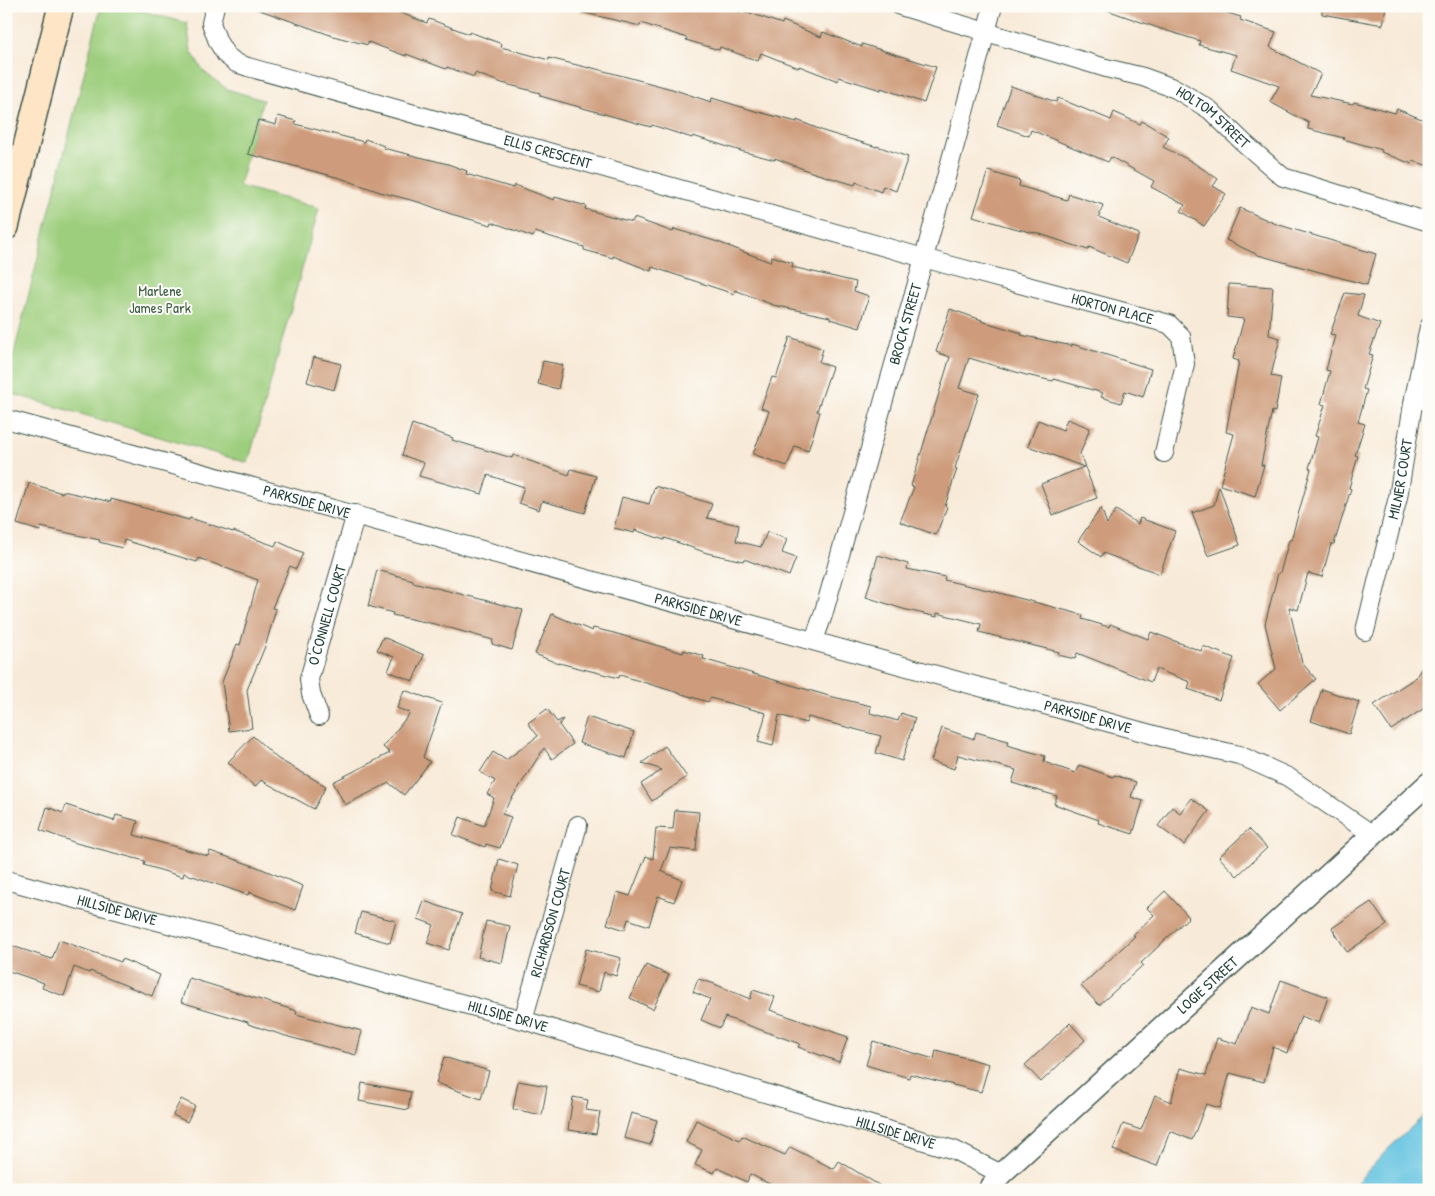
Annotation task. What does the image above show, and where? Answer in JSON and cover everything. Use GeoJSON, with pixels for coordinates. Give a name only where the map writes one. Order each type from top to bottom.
{"type":"FeatureCollection","features":[{"type":"Feature","properties":{"kind":"main road"},"geometry":{"type":"LineString","coordinates":[[6,227],[61,6]]}},
{"type":"Feature","properties":{"kind":"street","name":"ELLIS CRESCENT"},"geometry":{"type":"LineString","coordinates":[[216,6],[211,23],[218,42],[226,55],[236,63],[923,257]]}},
{"type":"Feature","properties":{"kind":"street"},"geometry":{"type":"LineString","coordinates":[[900,6],[986,33]]}},
{"type":"Feature","properties":{"kind":"street","name":"BROCK STREET"},"geometry":{"type":"LineString","coordinates":[[814,640],[823,615],[917,286],[923,257],[993,6]]}},
{"type":"Feature","properties":{"kind":"street","name":"HOLTOM STREET"},"geometry":{"type":"LineString","coordinates":[[986,33],[1014,39],[1106,68],[1143,77],[1176,89],[1210,110],[1283,177],[1429,222]]}},
{"type":"Feature","properties":{"kind":"street","name":"HORTON PLACE"},"geometry":{"type":"LineString","coordinates":[[923,257],[1169,324],[1181,336],[1185,364],[1164,453]]}},
{"type":"Feature","properties":{"kind":"street","name":"MILNER COURT"},"geometry":{"type":"LineString","coordinates":[[1365,631],[1421,400],[1429,327]]}},
{"type":"Feature","properties":{"kind":"street","name":"PARKSIDE DRIVE"},"geometry":{"type":"LineString","coordinates":[[6,419],[1165,738],[1239,755],[1288,777],[1373,835]]}},
{"type":"Feature","properties":{"kind":"street","name":"O'CONNELL COURT"},"geometry":{"type":"LineString","coordinates":[[319,716],[311,694],[309,679],[356,514]]}},
{"type":"Feature","properties":{"kind":"street","name":"LOGIE STREET"},"geometry":{"type":"LineString","coordinates":[[995,1182],[1429,783]]}},
{"type":"Feature","properties":{"kind":"street","name":"RICHARDSON COURT"},"geometry":{"type":"LineString","coordinates":[[523,1020],[578,825]]}},
{"type":"Feature","properties":{"kind":"street","name":"HILLSIDE DRIVE"},"geometry":{"type":"LineString","coordinates":[[6,880],[523,1020],[954,1150],[995,1182]]}},
{"type":"Feature","properties":{"kind":"green space","name":"Marlene James Park"},"geometry":{"type":"Polygon","coordinates":[[[101,6],[124,6],[187,23],[191,51],[204,72],[227,89],[263,100],[239,186],[319,208],[248,463],[6,392],[6,385],[101,6]]]}},
{"type":"Feature","properties":{"kind":"water"},"geometry":{"type":"Polygon","coordinates":[[[1429,1111],[1429,1190],[1350,1190],[1388,1149],[1429,1111]]]}},
{"type":"Feature","properties":{"kind":"building"},"geometry":{"type":"Polygon","coordinates":[[[257,6],[382,6],[427,23],[429,19],[469,34],[470,32],[502,44],[501,47],[549,60],[549,58],[589,67],[672,89],[711,102],[712,98],[797,122],[797,120],[826,132],[908,157],[896,191],[883,186],[881,192],[856,182],[855,185],[811,172],[775,158],[775,160],[693,136],[692,138],[652,125],[651,127],[540,96],[540,93],[502,83],[475,73],[474,77],[447,67],[446,69],[368,42],[368,45],[333,36],[257,9],[257,6]]]}},
{"type":"Feature","properties":{"kind":"building"},"geometry":{"type":"Polygon","coordinates":[[[582,6],[722,6],[740,12],[741,10],[782,24],[783,21],[821,37],[823,32],[862,47],[862,44],[936,67],[924,103],[881,88],[881,90],[839,77],[838,81],[761,53],[758,61],[720,47],[719,50],[686,40],[687,38],[641,23],[640,26],[581,12],[582,6]]]}},
{"type":"Feature","properties":{"kind":"building"},"geometry":{"type":"Polygon","coordinates":[[[1104,6],[1204,6],[1241,17],[1240,20],[1276,32],[1270,47],[1321,74],[1310,95],[1353,104],[1354,102],[1395,113],[1397,109],[1429,122],[1429,166],[1413,161],[1412,164],[1381,152],[1382,150],[1308,129],[1309,123],[1270,102],[1279,86],[1231,69],[1236,55],[1199,45],[1200,41],[1104,9],[1104,6]]]}},
{"type":"Feature","properties":{"kind":"building"},"geometry":{"type":"Polygon","coordinates":[[[1322,6],[1386,6],[1383,25],[1322,14],[1322,6]]]}},
{"type":"Feature","properties":{"kind":"building"},"geometry":{"type":"Polygon","coordinates":[[[1011,86],[1056,102],[1058,98],[1111,120],[1114,112],[1140,124],[1142,121],[1169,137],[1163,147],[1191,161],[1218,179],[1213,186],[1226,194],[1204,226],[1181,211],[1185,205],[1151,187],[1154,181],[1111,157],[1108,162],[1031,130],[1029,136],[997,125],[1011,86]]]}},
{"type":"Feature","properties":{"kind":"building"},"geometry":{"type":"Polygon","coordinates":[[[278,116],[296,121],[295,124],[364,142],[365,139],[384,146],[383,148],[448,164],[467,171],[466,174],[513,188],[515,185],[554,200],[555,197],[586,206],[585,209],[632,222],[634,218],[673,232],[674,229],[718,242],[770,262],[772,256],[793,263],[792,267],[856,282],[854,291],[869,296],[860,328],[830,319],[830,317],[773,305],[735,290],[734,294],[652,267],[651,271],[613,256],[613,258],[584,250],[584,247],[535,232],[533,237],[492,222],[491,225],[451,214],[422,203],[380,192],[340,178],[248,154],[258,120],[276,125],[278,116]]]}},
{"type":"Feature","properties":{"kind":"building"},"geometry":{"type":"Polygon","coordinates":[[[988,171],[1020,181],[1019,186],[1067,200],[1069,194],[1103,205],[1099,217],[1139,234],[1127,263],[1089,247],[1088,250],[1034,232],[973,216],[988,171]]]}},
{"type":"Feature","properties":{"kind":"building"},"geometry":{"type":"Polygon","coordinates":[[[1240,208],[1276,224],[1376,254],[1367,285],[1258,255],[1226,240],[1240,208]]]}},
{"type":"Feature","properties":{"kind":"building"},"geometry":{"type":"Polygon","coordinates":[[[1229,284],[1273,287],[1269,335],[1280,338],[1271,376],[1281,378],[1275,412],[1272,411],[1261,465],[1264,465],[1255,496],[1220,485],[1234,434],[1226,432],[1239,361],[1233,359],[1244,319],[1227,317],[1229,284]]]}},
{"type":"Feature","properties":{"kind":"building"},"geometry":{"type":"Polygon","coordinates":[[[1345,293],[1364,295],[1358,316],[1380,324],[1369,354],[1373,355],[1363,389],[1367,390],[1358,422],[1365,424],[1355,455],[1358,456],[1349,488],[1351,489],[1334,544],[1331,544],[1322,577],[1308,573],[1298,610],[1289,607],[1302,663],[1316,679],[1280,710],[1258,684],[1276,669],[1265,624],[1278,573],[1280,573],[1289,540],[1291,540],[1311,469],[1309,468],[1318,437],[1315,436],[1325,405],[1321,404],[1330,371],[1326,370],[1335,335],[1330,334],[1345,293]]]}},
{"type":"Feature","properties":{"kind":"building"},"geometry":{"type":"Polygon","coordinates":[[[950,309],[981,321],[1022,333],[1021,335],[1072,346],[1072,344],[1151,369],[1143,397],[1125,391],[1121,403],[1101,397],[1103,393],[1054,379],[1053,381],[1026,375],[969,358],[959,388],[979,394],[955,468],[957,469],[945,506],[947,507],[936,535],[900,522],[914,487],[911,486],[950,357],[936,352],[950,309]]]}},
{"type":"Feature","properties":{"kind":"building"},"geometry":{"type":"Polygon","coordinates":[[[790,337],[823,349],[819,362],[832,367],[817,411],[820,412],[808,451],[795,446],[787,466],[753,454],[769,411],[761,408],[772,377],[776,378],[790,337]]]}},
{"type":"Feature","properties":{"kind":"building"},"geometry":{"type":"Polygon","coordinates":[[[314,357],[341,364],[334,390],[307,382],[314,357]]]}},
{"type":"Feature","properties":{"kind":"building"},"geometry":{"type":"Polygon","coordinates":[[[543,361],[563,365],[558,389],[538,384],[543,361]]]}},
{"type":"Feature","properties":{"kind":"building"},"geometry":{"type":"Polygon","coordinates":[[[1067,419],[1090,428],[1080,454],[1097,498],[1053,515],[1041,484],[1084,467],[1028,446],[1038,420],[1063,430],[1067,419]]]}},
{"type":"Feature","properties":{"kind":"building"},"geometry":{"type":"Polygon","coordinates":[[[412,424],[453,438],[452,440],[512,458],[513,455],[569,475],[571,469],[596,476],[585,513],[542,501],[539,510],[519,503],[524,487],[488,475],[482,494],[419,476],[424,463],[402,455],[412,424]]]}},
{"type":"Feature","properties":{"kind":"building"},"geometry":{"type":"Polygon","coordinates":[[[29,483],[62,493],[63,491],[111,502],[111,499],[189,520],[190,518],[275,546],[277,541],[303,553],[296,569],[290,566],[272,608],[276,609],[266,644],[247,690],[252,728],[229,731],[222,682],[237,644],[240,645],[258,580],[199,558],[197,562],[124,540],[122,548],[99,542],[100,540],[41,527],[40,531],[17,524],[29,483]]]}},
{"type":"Feature","properties":{"kind":"building"},"geometry":{"type":"Polygon","coordinates":[[[655,486],[712,504],[707,518],[739,525],[736,541],[761,547],[767,532],[787,539],[782,553],[796,558],[789,576],[744,559],[743,561],[707,553],[665,538],[664,540],[635,530],[634,533],[614,528],[622,497],[649,504],[655,486]]]}},
{"type":"Feature","properties":{"kind":"building"},"geometry":{"type":"Polygon","coordinates":[[[1219,486],[1240,545],[1208,556],[1192,513],[1214,505],[1219,486]]]}},
{"type":"Feature","properties":{"kind":"building"},"geometry":{"type":"Polygon","coordinates":[[[1101,508],[1107,524],[1116,510],[1138,524],[1140,518],[1175,531],[1160,574],[1103,553],[1101,557],[1078,541],[1101,508]]]}},
{"type":"Feature","properties":{"kind":"building"},"geometry":{"type":"Polygon","coordinates":[[[878,555],[908,564],[907,569],[945,577],[944,580],[1083,615],[1082,619],[1109,627],[1110,624],[1148,639],[1151,632],[1201,651],[1203,646],[1234,658],[1219,700],[1188,689],[1190,682],[1156,669],[1151,682],[1077,653],[1075,659],[1058,655],[1059,652],[979,632],[981,624],[937,613],[937,617],[903,609],[866,597],[878,555]]]}},
{"type":"Feature","properties":{"kind":"building"},"geometry":{"type":"Polygon","coordinates":[[[377,570],[413,580],[413,582],[523,610],[512,650],[492,644],[493,640],[439,625],[392,615],[393,613],[368,606],[377,570]]]}},
{"type":"Feature","properties":{"kind":"building"},"geometry":{"type":"Polygon","coordinates":[[[552,614],[592,631],[593,628],[614,633],[683,653],[684,650],[704,656],[703,659],[829,696],[871,706],[870,713],[898,721],[901,713],[915,718],[902,761],[876,753],[881,736],[808,717],[806,723],[779,715],[773,746],[758,742],[766,713],[710,698],[708,702],[620,675],[619,678],[559,664],[535,654],[552,614]]]}},
{"type":"Feature","properties":{"kind":"building"},"geometry":{"type":"Polygon","coordinates":[[[383,637],[424,655],[413,681],[388,671],[394,657],[377,650],[383,637]]]}},
{"type":"Feature","properties":{"kind":"building"},"geometry":{"type":"Polygon","coordinates":[[[1429,658],[1429,705],[1391,730],[1374,705],[1415,678],[1429,658]]]}},
{"type":"Feature","properties":{"kind":"building"},"geometry":{"type":"Polygon","coordinates":[[[1322,689],[1359,702],[1349,734],[1311,721],[1322,689]]]}},
{"type":"Feature","properties":{"kind":"building"},"geometry":{"type":"Polygon","coordinates":[[[404,690],[442,703],[423,757],[430,762],[404,795],[389,783],[345,805],[333,782],[390,753],[383,747],[410,713],[397,708],[404,690]]]}},
{"type":"Feature","properties":{"kind":"building"},"geometry":{"type":"Polygon","coordinates":[[[547,709],[557,722],[563,719],[559,725],[573,744],[552,759],[544,748],[502,814],[511,817],[500,848],[486,844],[485,847],[453,835],[460,817],[484,826],[494,798],[487,794],[495,781],[480,772],[493,752],[506,760],[538,736],[528,723],[547,709]]]}},
{"type":"Feature","properties":{"kind":"building"},"geometry":{"type":"Polygon","coordinates":[[[587,717],[634,732],[626,758],[579,743],[587,717]]]}},
{"type":"Feature","properties":{"kind":"building"},"geometry":{"type":"Polygon","coordinates":[[[942,728],[974,739],[976,732],[1008,741],[1007,745],[1045,756],[1044,762],[1075,773],[1079,765],[1113,777],[1114,775],[1136,782],[1131,797],[1143,801],[1133,834],[1098,823],[1099,820],[1054,804],[1057,796],[1012,783],[1016,770],[958,755],[954,769],[931,761],[942,728]]]}},
{"type":"Feature","properties":{"kind":"building"},"geometry":{"type":"Polygon","coordinates":[[[253,736],[278,759],[326,786],[314,809],[261,780],[255,787],[228,762],[253,736]]]}},
{"type":"Feature","properties":{"kind":"building"},"geometry":{"type":"Polygon","coordinates":[[[665,746],[687,777],[652,801],[641,784],[662,770],[642,763],[665,746]]]}},
{"type":"Feature","properties":{"kind":"building"},"geometry":{"type":"Polygon","coordinates":[[[1191,798],[1209,811],[1184,845],[1158,826],[1172,807],[1180,813],[1191,798]]]}},
{"type":"Feature","properties":{"kind":"building"},"geometry":{"type":"Polygon","coordinates":[[[66,805],[114,821],[116,815],[138,821],[134,835],[208,856],[210,851],[257,867],[303,886],[295,910],[249,892],[248,895],[184,873],[183,877],[144,865],[145,861],[76,843],[40,830],[47,807],[63,813],[66,805]]]}},
{"type":"Feature","properties":{"kind":"building"},"geometry":{"type":"Polygon","coordinates":[[[675,810],[699,812],[696,851],[670,848],[661,871],[682,880],[674,902],[658,896],[649,926],[628,919],[625,930],[607,924],[617,892],[630,896],[646,856],[653,859],[656,828],[673,829],[675,810]]]}},
{"type":"Feature","properties":{"kind":"building"},"geometry":{"type":"Polygon","coordinates":[[[1249,829],[1267,848],[1237,876],[1219,857],[1249,829]]]}},
{"type":"Feature","properties":{"kind":"building"},"geometry":{"type":"Polygon","coordinates":[[[499,859],[518,865],[510,896],[492,891],[499,859]]]}},
{"type":"Feature","properties":{"kind":"building"},"geometry":{"type":"Polygon","coordinates":[[[1165,891],[1189,917],[1141,963],[1143,965],[1099,1005],[1081,986],[1135,936],[1133,935],[1154,915],[1147,908],[1165,891]]]}},
{"type":"Feature","properties":{"kind":"building"},"geometry":{"type":"Polygon","coordinates":[[[424,901],[462,914],[449,950],[427,943],[434,925],[418,919],[424,901]]]}},
{"type":"Feature","properties":{"kind":"building"},"geometry":{"type":"Polygon","coordinates":[[[1371,902],[1387,925],[1347,952],[1332,928],[1371,902]]]}},
{"type":"Feature","properties":{"kind":"building"},"geometry":{"type":"Polygon","coordinates":[[[361,912],[396,921],[390,943],[355,933],[361,912]]]}},
{"type":"Feature","properties":{"kind":"building"},"geometry":{"type":"Polygon","coordinates":[[[486,921],[510,926],[502,963],[478,957],[486,921]]]}},
{"type":"Feature","properties":{"kind":"building"},"geometry":{"type":"Polygon","coordinates":[[[59,940],[121,962],[122,959],[160,975],[152,996],[90,971],[89,973],[74,967],[64,996],[42,988],[44,983],[6,970],[6,944],[52,959],[59,940]]]}},
{"type":"Feature","properties":{"kind":"building"},"geometry":{"type":"Polygon","coordinates":[[[586,949],[621,958],[616,976],[604,972],[599,992],[576,986],[586,949]]]}},
{"type":"Feature","properties":{"kind":"building"},"geometry":{"type":"Polygon","coordinates":[[[646,965],[669,975],[653,1009],[630,998],[646,965]]]}},
{"type":"Feature","properties":{"kind":"building"},"geometry":{"type":"Polygon","coordinates":[[[189,978],[297,1011],[296,1014],[362,1031],[356,1055],[289,1037],[248,1024],[248,1022],[181,1002],[189,978]]]}},
{"type":"Feature","properties":{"kind":"building"},"geometry":{"type":"Polygon","coordinates":[[[698,979],[750,999],[753,990],[775,997],[770,1010],[848,1037],[839,1062],[798,1047],[800,1044],[725,1017],[720,1028],[701,1020],[710,999],[693,992],[698,979]]]}},
{"type":"Feature","properties":{"kind":"building"},"geometry":{"type":"Polygon","coordinates":[[[1281,980],[1328,997],[1319,1023],[1301,1016],[1287,1053],[1273,1047],[1264,1082],[1230,1073],[1220,1108],[1206,1104],[1192,1140],[1170,1131],[1157,1166],[1113,1150],[1123,1124],[1141,1130],[1155,1095],[1171,1102],[1180,1068],[1206,1075],[1217,1038],[1237,1044],[1251,1007],[1269,1014],[1281,980]]]}},
{"type":"Feature","properties":{"kind":"building"},"geometry":{"type":"Polygon","coordinates":[[[1070,1023],[1085,1040],[1041,1082],[1025,1065],[1070,1023]]]}},
{"type":"Feature","properties":{"kind":"building"},"geometry":{"type":"Polygon","coordinates":[[[873,1041],[934,1059],[936,1050],[989,1064],[981,1092],[910,1074],[909,1078],[866,1065],[873,1041]]]}},
{"type":"Feature","properties":{"kind":"building"},"geometry":{"type":"Polygon","coordinates":[[[444,1057],[489,1071],[481,1099],[436,1083],[444,1057]]]}},
{"type":"Feature","properties":{"kind":"building"},"geometry":{"type":"Polygon","coordinates":[[[518,1081],[547,1086],[542,1115],[513,1109],[518,1081]]]}},
{"type":"Feature","properties":{"kind":"building"},"geometry":{"type":"Polygon","coordinates":[[[362,1083],[411,1092],[408,1110],[359,1101],[362,1083]]]}},
{"type":"Feature","properties":{"kind":"building"},"geometry":{"type":"Polygon","coordinates":[[[573,1097],[588,1100],[586,1110],[600,1112],[596,1134],[568,1130],[573,1097]]]}},
{"type":"Feature","properties":{"kind":"building"},"geometry":{"type":"Polygon","coordinates":[[[181,1099],[195,1106],[187,1122],[173,1115],[181,1099]]]}},
{"type":"Feature","properties":{"kind":"building"},"geometry":{"type":"Polygon","coordinates":[[[631,1113],[657,1120],[650,1145],[624,1138],[631,1113]]]}},
{"type":"Feature","properties":{"kind":"building"},"geometry":{"type":"Polygon","coordinates":[[[696,1120],[740,1140],[742,1136],[785,1155],[790,1147],[834,1169],[839,1161],[887,1190],[781,1190],[750,1174],[747,1182],[717,1168],[714,1173],[695,1165],[702,1150],[686,1142],[696,1120]]]}}]}
